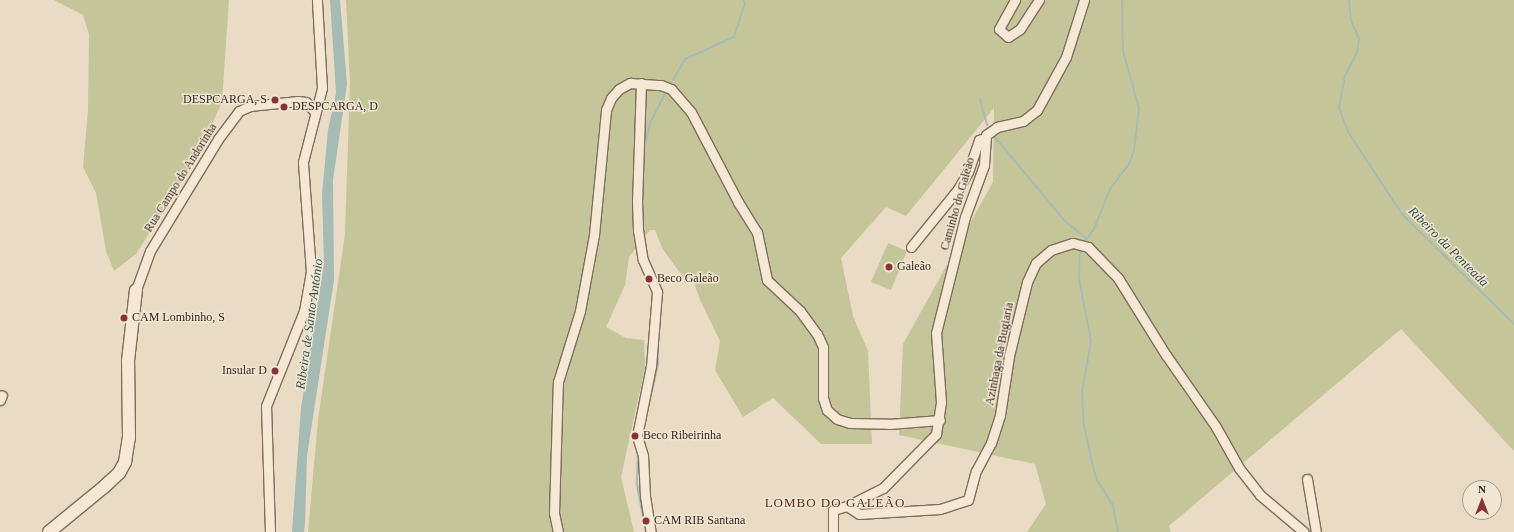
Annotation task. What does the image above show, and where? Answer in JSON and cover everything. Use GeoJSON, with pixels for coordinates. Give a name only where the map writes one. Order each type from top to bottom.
{"type":"FeatureCollection","features":[{"type":"Feature","properties":{"kind":"main road"},"geometry":{"type":"LineString","coordinates":[[49,532],[119,472],[128,452],[128,361],[136,290]]}},
{"type":"Feature","properties":{"kind":"street"},"geometry":{"type":"LineString","coordinates":[[270,532],[266,406],[300,323],[310,282],[311,251],[303,162],[315,119],[314,111],[320,98],[322,80],[317,0]]}},
{"type":"Feature","properties":{"kind":"street"},"geometry":{"type":"LineString","coordinates":[[1015,0],[999,29],[1002,34],[1008,36],[1020,29],[1038,0]]}},
{"type":"Feature","properties":{"kind":"street","name":"Caminho do Galeão"},"geometry":{"type":"LineString","coordinates":[[833,532],[833,510],[847,506],[892,480],[936,434],[940,420],[936,333],[965,217],[984,165],[986,138],[992,129],[1024,121],[1037,110],[1066,57],[1084,0]]}},
{"type":"Feature","properties":{"kind":"street"},"geometry":{"type":"LineString","coordinates":[[558,532],[554,513],[558,382],[580,311],[594,234],[606,110],[619,89],[630,83],[661,85],[671,89],[691,112],[738,202],[757,232],[767,280],[800,311],[817,334],[823,347],[823,398],[828,410],[837,419],[850,423],[889,424],[940,420]]}},
{"type":"Feature","properties":{"kind":"street"},"geometry":{"type":"LineString","coordinates":[[641,83],[637,201],[638,230],[643,260],[657,292],[651,366],[637,436],[644,456],[645,496],[651,532]]}},
{"type":"Feature","properties":{"kind":"street","name":"Rua Campo do Andorinha"},"geometry":{"type":"LineString","coordinates":[[136,290],[150,251],[218,139],[239,111],[250,106],[298,101],[306,102],[314,111]]}},
{"type":"Feature","properties":{"kind":"street","name":"Caminho do Galeão"},"geometry":{"type":"LineString","coordinates":[[911,247],[914,240],[958,189],[968,172],[979,140],[986,138]]}},
{"type":"Feature","properties":{"kind":"street","name":"Azinhaga da Bugiaria"},"geometry":{"type":"LineString","coordinates":[[847,506],[848,509],[859,514],[940,509],[968,500],[976,471],[991,443],[1000,415],[1009,356],[1027,282],[1036,263],[1051,250],[1073,243],[1084,246],[1118,278],[1166,355],[1216,427],[1243,473],[1260,495],[1304,532]]}},
{"type":"Feature","properties":{"kind":"street"},"geometry":{"type":"LineString","coordinates":[[1307,479],[1316,532]]}},
{"type":"Feature","properties":{"kind":"green space"},"geometry":{"type":"Polygon","coordinates":[[[54,0],[229,0],[222,102],[196,159],[136,254],[114,271],[106,251],[96,193],[83,167],[88,110],[89,34],[83,15],[54,0]]]}},
{"type":"Feature","properties":{"kind":"green space"},"geometry":{"type":"Polygon","coordinates":[[[346,0],[1514,0],[1514,451],[1401,329],[1169,526],[1171,532],[1027,532],[1046,504],[1035,464],[899,435],[903,344],[993,182],[994,108],[906,216],[886,207],[841,258],[853,316],[868,351],[872,444],[821,444],[773,398],[743,417],[715,370],[720,341],[700,300],[692,277],[683,277],[662,248],[655,230],[650,230],[629,257],[625,285],[606,327],[626,338],[644,340],[645,368],[621,477],[634,532],[308,532],[318,420],[345,234],[350,82],[346,0]]]}},
{"type":"Feature","properties":{"kind":"green space","name":"Galeão"},"geometry":{"type":"Polygon","coordinates":[[[888,243],[907,251],[891,290],[871,282],[888,243]]]}},
{"type":"Feature","properties":{"kind":"water"},"geometry":{"type":"Polygon","coordinates":[[[330,0],[340,0],[347,84],[333,180],[334,280],[307,456],[304,532],[292,532],[301,408],[324,263],[322,194],[328,130],[336,93],[330,0]]]}},
{"type":"Feature","properties":{"kind":"waterway"},"geometry":{"type":"LineString","coordinates":[[673,80],[685,59],[734,37],[745,3],[743,0]]}},
{"type":"Feature","properties":{"kind":"waterway","name":"Ribeiro da Penteada"},"geometry":{"type":"LineString","coordinates":[[1086,240],[1094,229],[1110,189],[1129,164],[1134,150],[1139,108],[1123,51],[1122,0]]}},
{"type":"Feature","properties":{"kind":"waterway","name":"Ribeiro da Penteada"},"geometry":{"type":"LineString","coordinates":[[1349,0],[1351,21],[1359,38],[1357,53],[1345,76],[1339,108],[1348,132],[1402,214],[1514,324]]}},
{"type":"Feature","properties":{"kind":"waterway"},"geometry":{"type":"LineString","coordinates":[[643,154],[650,123],[665,93]]}},
{"type":"Feature","properties":{"kind":"waterway","name":"Ribeiro da Penteada"},"geometry":{"type":"LineString","coordinates":[[980,100],[987,125]]}},
{"type":"Feature","properties":{"kind":"waterway","name":"Ribeiro da Penteada"},"geometry":{"type":"LineString","coordinates":[[993,135],[1065,221],[1087,239]]}},
{"type":"Feature","properties":{"kind":"waterway","name":"Ribeiro da Penteada"},"geometry":{"type":"LineString","coordinates":[[1080,250],[1079,279],[1091,341],[1082,392],[1084,425],[1097,480],[1113,506],[1118,532]]}},
{"type":"Feature","properties":{"kind":"waterway"},"geometry":{"type":"LineString","coordinates":[[658,337],[659,324]]}},
{"type":"Feature","properties":{"kind":"waterway"},"geometry":{"type":"LineString","coordinates":[[647,411],[658,365],[658,349]]}},
{"type":"Feature","properties":{"kind":"waterway"},"geometry":{"type":"LineString","coordinates":[[645,422],[646,418]]}},
{"type":"Feature","properties":{"kind":"waterway"},"geometry":{"type":"LineString","coordinates":[[638,450],[637,485],[646,532]]}},
{"type":"Feature","properties":{"kind":"place","name":"DESPCARGA, S"},"geometry":{"type":"Point","coordinates":[275,100]}},
{"type":"Feature","properties":{"kind":"place","name":"DESPCARGA, D"},"geometry":{"type":"Point","coordinates":[284,107]}},
{"type":"Feature","properties":{"kind":"place","name":"Galeão"},"geometry":{"type":"Point","coordinates":[889,267]}},
{"type":"Feature","properties":{"kind":"place","name":"Beco Galeão"},"geometry":{"type":"Point","coordinates":[649,279]}},
{"type":"Feature","properties":{"kind":"place","name":"CAM Lombinho, S"},"geometry":{"type":"Point","coordinates":[124,318]}},
{"type":"Feature","properties":{"kind":"place","name":"Insular D"},"geometry":{"type":"Point","coordinates":[275,371]}},
{"type":"Feature","properties":{"kind":"place","name":"Beco Ribeirinha"},"geometry":{"type":"Point","coordinates":[635,436]}},
{"type":"Feature","properties":{"kind":"place","name":"CAM RIB Santana"},"geometry":{"type":"Point","coordinates":[646,521]}},
{"type":"Feature","properties":{"kind":"district","name":"LOMBO DO GALEÃO"},"geometry":{"type":"Point","coordinates":[835,503]}},
{"type":"Feature","properties":{"kind":"water label","name":"Ribeira de Santo António"},"geometry":{"type":"Point","coordinates":[310,324]}}]}
